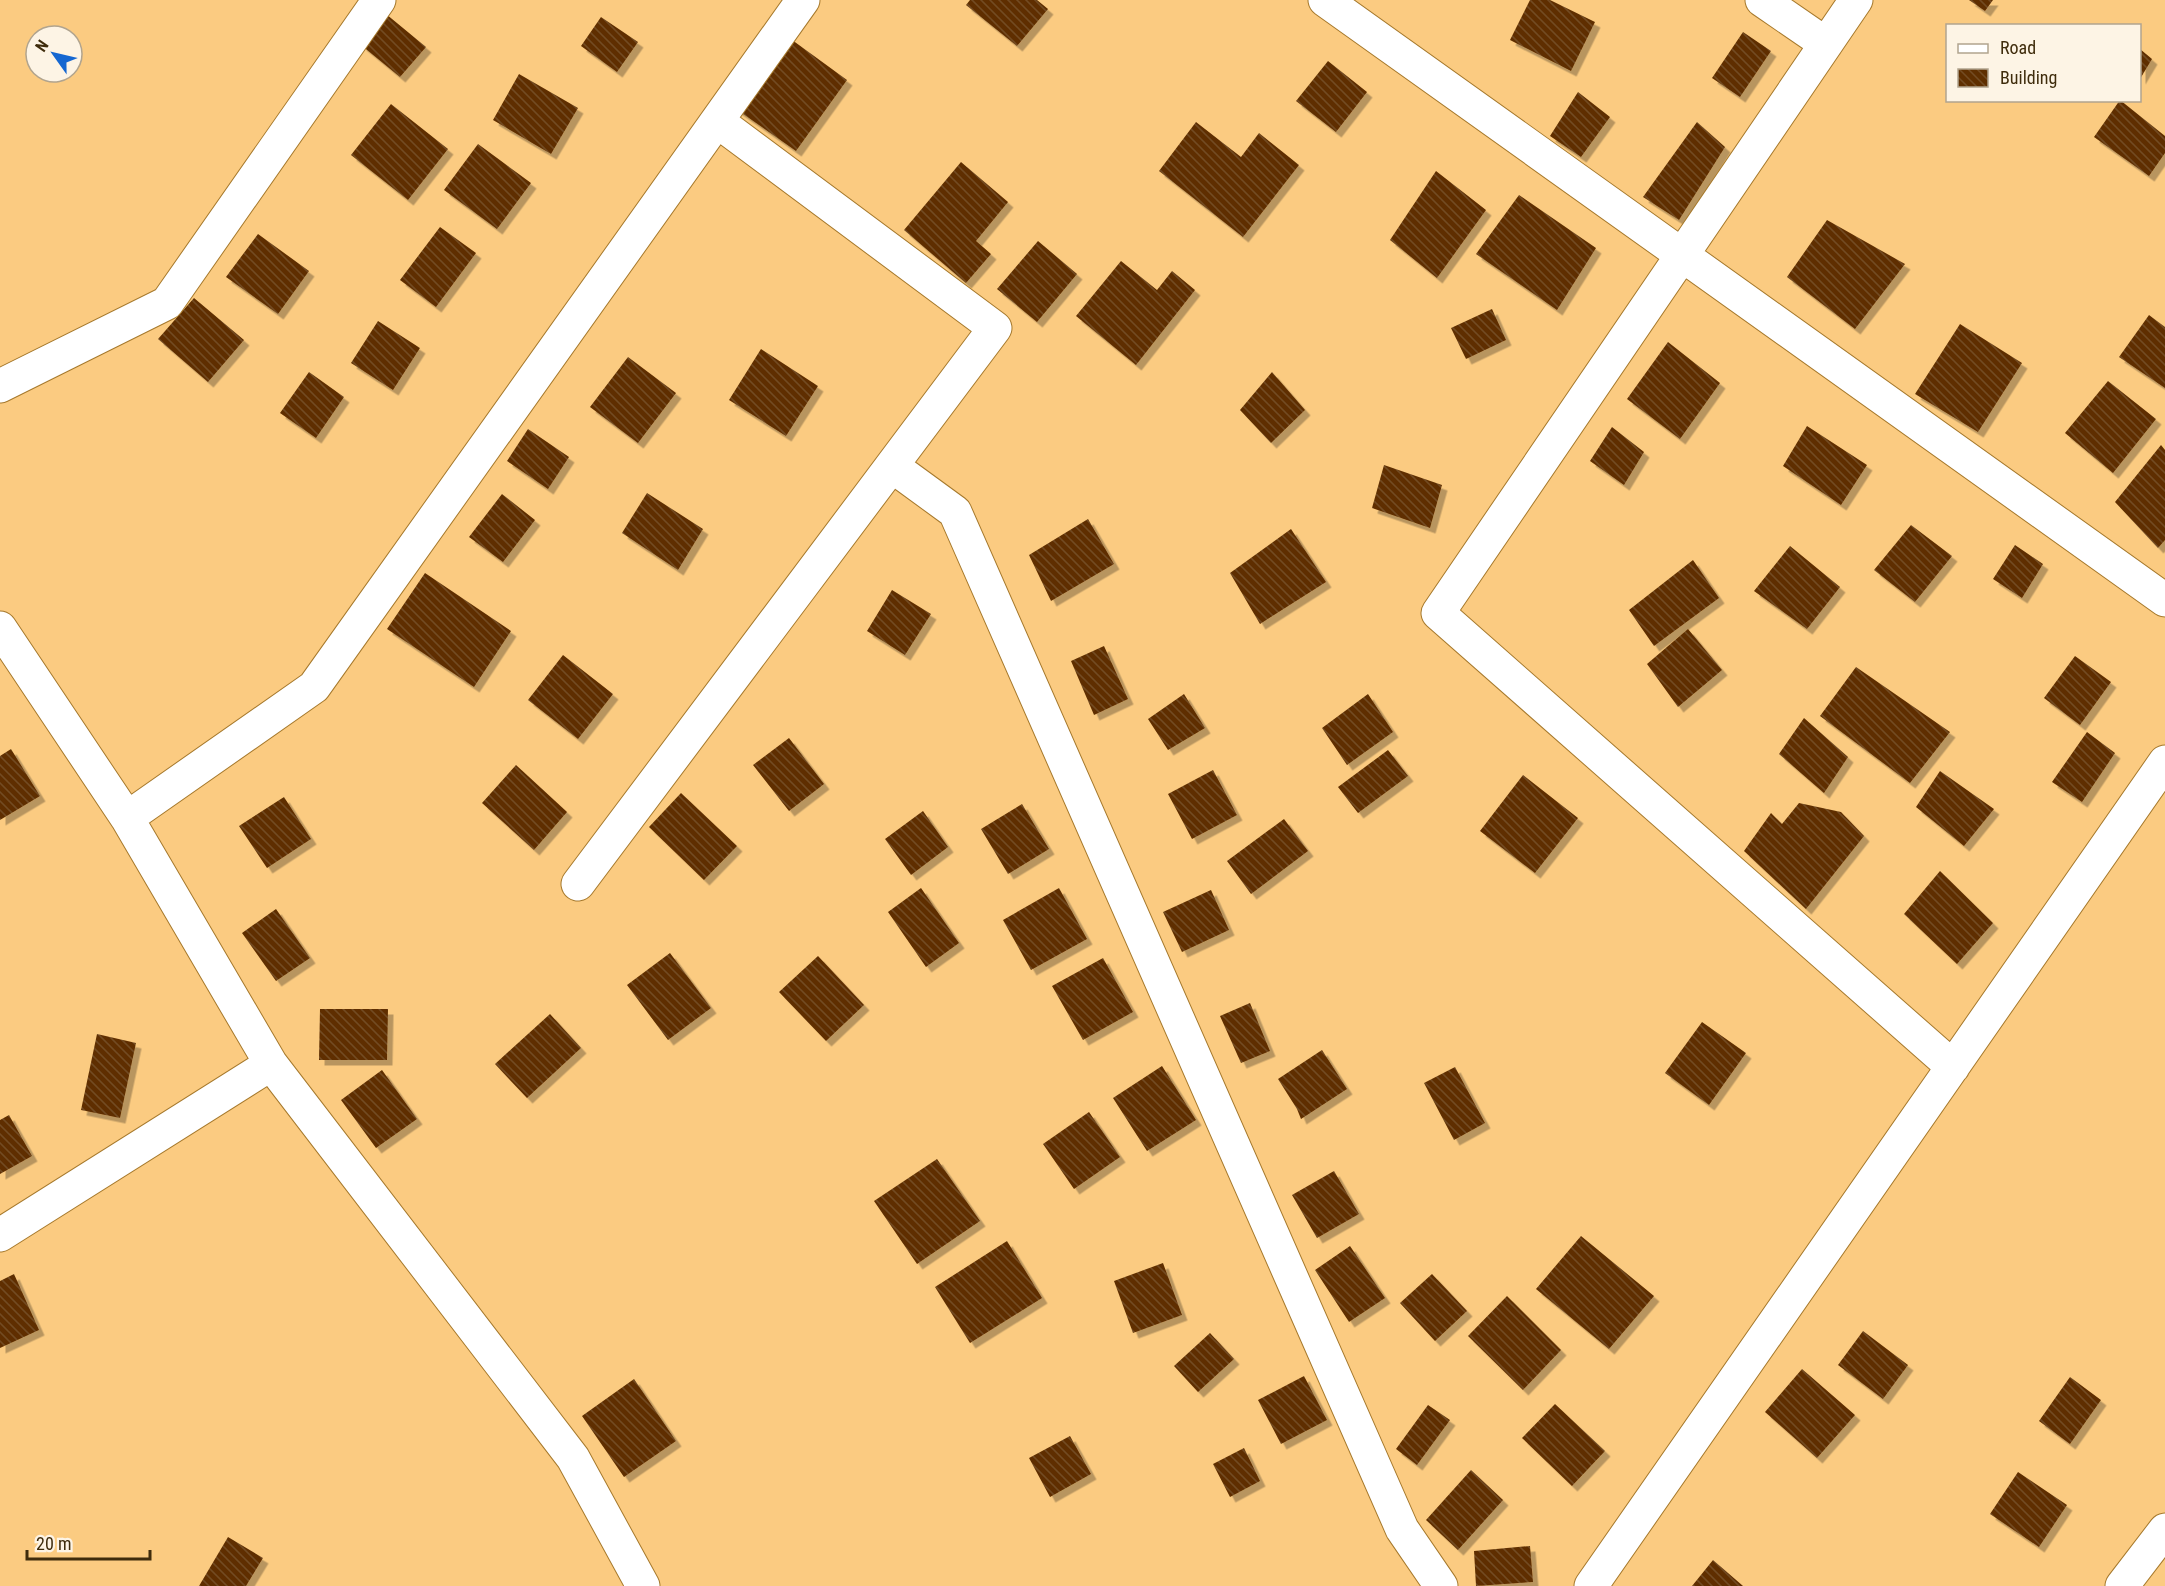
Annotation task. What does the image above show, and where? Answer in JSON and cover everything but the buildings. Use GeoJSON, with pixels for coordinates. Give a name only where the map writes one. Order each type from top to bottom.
{"type":"FeatureCollection","features":[{"type":"Feature","properties":{"kind":"street"},"geometry":{"type":"LineString","coordinates":[[0,386],[167,303],[379,0]]}},
{"type":"Feature","properties":{"kind":"street"},"geometry":{"type":"LineString","coordinates":[[127,818],[314,687],[803,0]]}},
{"type":"Feature","properties":{"kind":"street"},"geometry":{"type":"LineString","coordinates":[[1325,0],[2165,600]]}},
{"type":"Feature","properties":{"kind":"street"},"geometry":{"type":"LineString","coordinates":[[1762,0],[1826,44]]}},
{"type":"Feature","properties":{"kind":"street"},"geometry":{"type":"LineString","coordinates":[[1856,0],[1438,613],[1953,1066]]}},
{"type":"Feature","properties":{"kind":"street"},"geometry":{"type":"LineString","coordinates":[[578,884],[995,328],[717,121]]}},
{"type":"Feature","properties":{"kind":"street"},"geometry":{"type":"LineString","coordinates":[[892,466],[955,512],[1402,1529],[1442,1586]]}},
{"type":"Feature","properties":{"kind":"street"},"geometry":{"type":"LineString","coordinates":[[0,628],[127,818],[271,1064],[573,1458],[643,1586]]}},
{"type":"Feature","properties":{"kind":"street"},"geometry":{"type":"LineString","coordinates":[[1591,1586],[2165,762]]}},
{"type":"Feature","properties":{"kind":"street"},"geometry":{"type":"LineString","coordinates":[[0,1235],[271,1064]]}},
{"type":"Feature","properties":{"kind":"street"},"geometry":{"type":"LineString","coordinates":[[2122,1586],[2165,1530]]}}]}
